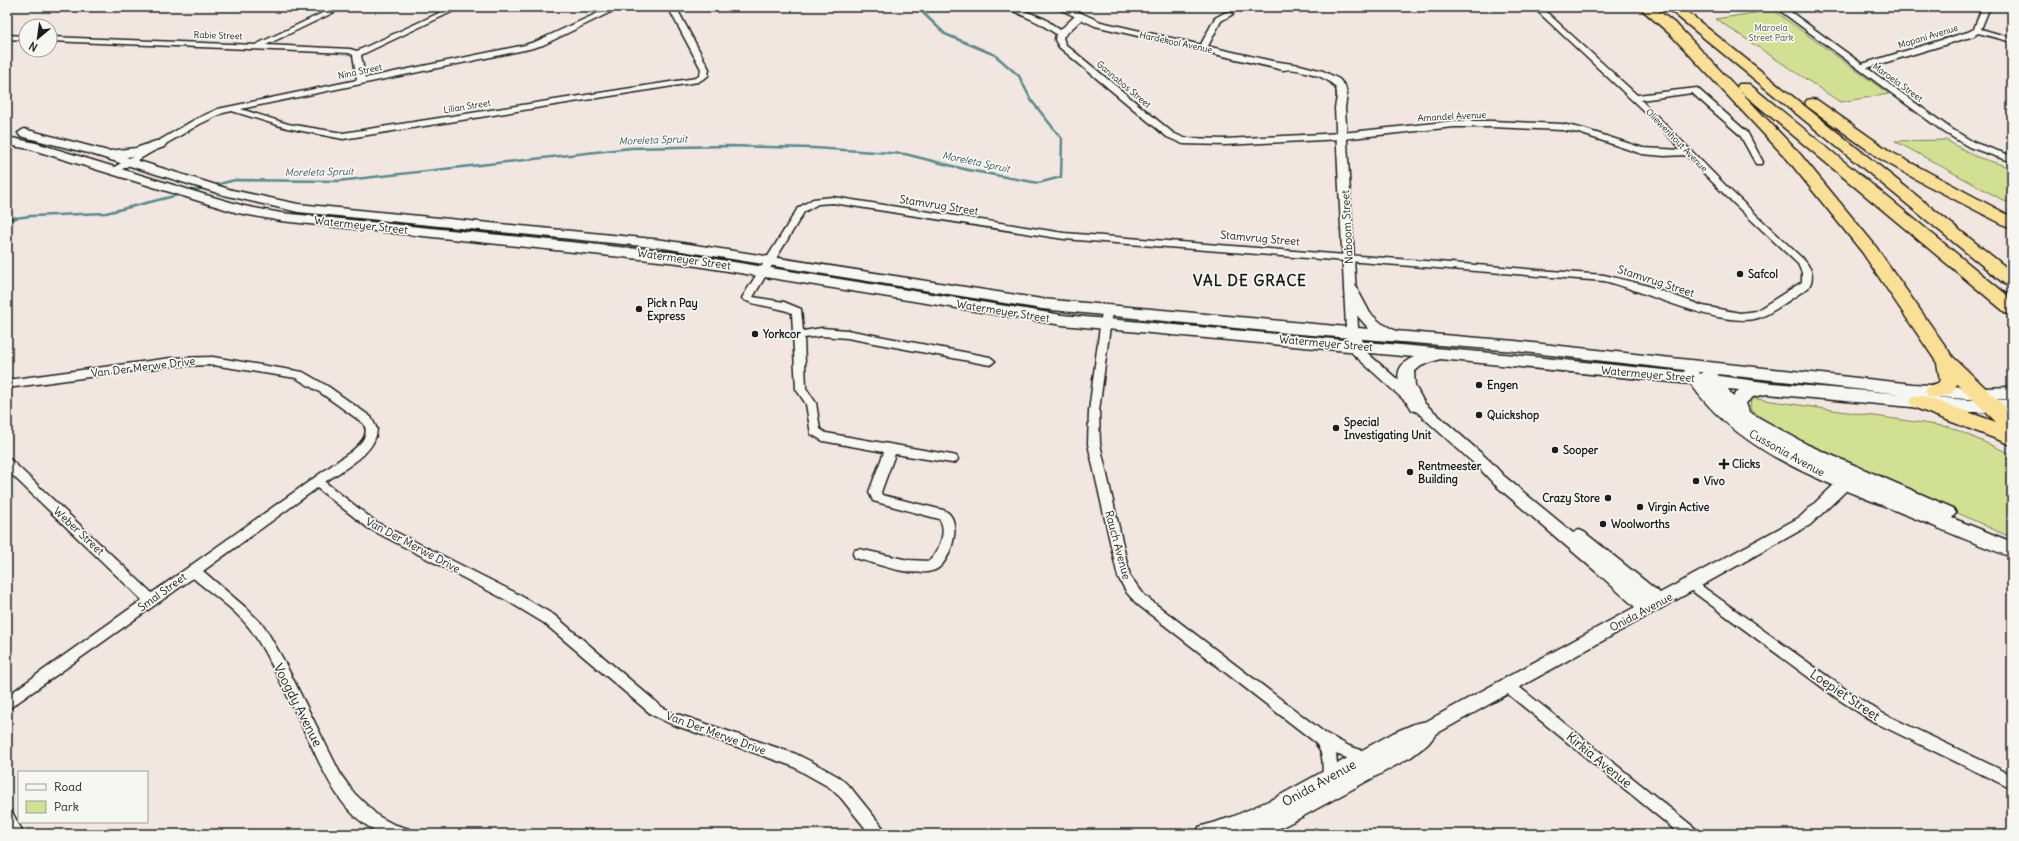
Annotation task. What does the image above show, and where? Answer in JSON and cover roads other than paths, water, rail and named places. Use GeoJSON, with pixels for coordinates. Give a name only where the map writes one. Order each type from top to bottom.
{"type":"FeatureCollection","features":[{"type":"Feature","properties":{"kind":"highway"},"geometry":{"type":"LineString","coordinates":[[1646,7],[2012,309]]}},
{"type":"Feature","properties":{"kind":"highway"},"geometry":{"type":"LineString","coordinates":[[1674,7],[1880,151],[1925,178],[2012,224]]}},
{"type":"Feature","properties":{"kind":"highway"},"geometry":{"type":"LineString","coordinates":[[1674,7],[2012,281]]}},
{"type":"Feature","properties":{"kind":"highway"},"geometry":{"type":"LineString","coordinates":[[1673,29],[1784,146],[1831,200],[1868,248],[1946,362],[1996,402],[2012,425]]}},
{"type":"Feature","properties":{"kind":"highway"},"geometry":{"type":"LineString","coordinates":[[1927,397],[1945,388],[1950,380],[1946,362]]}},
{"type":"Feature","properties":{"kind":"highway"},"geometry":{"type":"LineString","coordinates":[[1927,397],[1976,422],[2012,437]]}},
{"type":"Feature","properties":{"kind":"main road","name":"Watermeyer Street"},"geometry":{"type":"LineString","coordinates":[[7,130],[39,136],[223,192],[263,202],[298,208],[663,244],[938,301],[1062,320],[1106,318],[1354,339],[1443,353],[1699,372],[1927,397]]}},
{"type":"Feature","properties":{"kind":"main road","name":"Watermeyer Street"},"geometry":{"type":"LineString","coordinates":[[7,141],[32,146],[243,210],[281,217],[766,265]]}},
{"type":"Feature","properties":{"kind":"main road"},"geometry":{"type":"LineString","coordinates":[[96,153],[127,154],[162,143]]}},
{"type":"Feature","properties":{"kind":"main road"},"geometry":{"type":"LineString","coordinates":[[148,169],[152,154],[162,143]]}},
{"type":"Feature","properties":{"kind":"main road"},"geometry":{"type":"LineString","coordinates":[[1351,290],[1358,309],[1368,321],[1385,332],[1410,338]]}},
{"type":"Feature","properties":{"kind":"main road","name":"Watermeyer Street"},"geometry":{"type":"LineString","coordinates":[[1354,339],[1410,338],[1686,364]]}},
{"type":"Feature","properties":{"kind":"main road"},"geometry":{"type":"LineString","coordinates":[[1418,406],[1405,384],[1404,377],[1406,371],[1421,360],[1443,353]]}},
{"type":"Feature","properties":{"kind":"main road","name":"Cussonia Avenue"},"geometry":{"type":"LineString","coordinates":[[1686,364],[1699,372],[1713,404],[1750,433],[1844,484],[2012,550]]}},
{"type":"Feature","properties":{"kind":"main road","name":"Watermeyer Street"},"geometry":{"type":"LineString","coordinates":[[1699,372],[1714,381],[1772,389],[1996,402],[2012,393]]}},
{"type":"Feature","properties":{"kind":"main road","name":"Cussonia Avenue"},"geometry":{"type":"LineString","coordinates":[[1714,381],[1727,400],[1742,416],[1772,438],[1827,467],[1844,484]]}},
{"type":"Feature","properties":{"kind":"main road"},"geometry":{"type":"LineString","coordinates":[[1772,389],[1754,390],[1742,396],[1738,403],[1742,416],[1802,449],[1950,515],[2012,545]]}},
{"type":"Feature","properties":{"kind":"street"},"geometry":{"type":"LineString","coordinates":[[256,47],[341,7]]}},
{"type":"Feature","properties":{"kind":"street"},"geometry":{"type":"LineString","coordinates":[[361,82],[357,54],[458,7]]}},
{"type":"Feature","properties":{"kind":"street","name":"Nina Street"},"geometry":{"type":"LineString","coordinates":[[114,171],[208,116],[232,108],[532,46],[617,7]]}},
{"type":"Feature","properties":{"kind":"street","name":"Lilian Street"},"geometry":{"type":"LineString","coordinates":[[232,108],[255,117],[326,134],[343,136],[700,79],[705,75],[705,69],[672,7]]}},
{"type":"Feature","properties":{"kind":"street"},"geometry":{"type":"LineString","coordinates":[[1009,7],[1039,19],[1053,30],[1062,34],[1079,17]]}},
{"type":"Feature","properties":{"kind":"street","name":"Hardekool Avenue"},"geometry":{"type":"LineString","coordinates":[[1060,7],[1079,17],[1113,28],[1274,64],[1320,78],[1329,84],[1339,94]]}},
{"type":"Feature","properties":{"kind":"street","name":"Oliewenhout Avenue"},"geometry":{"type":"LineString","coordinates":[[1537,7],[1635,98],[1729,194],[1801,262],[1807,272],[1808,280]]}},
{"type":"Feature","properties":{"kind":"street","name":"Maroela Street"},"geometry":{"type":"LineString","coordinates":[[1779,7],[1964,140],[1978,148],[2012,159]]}},
{"type":"Feature","properties":{"kind":"street"},"geometry":{"type":"LineString","coordinates":[[1986,7],[1977,30],[2012,40]]}},
{"type":"Feature","properties":{"kind":"street"},"geometry":{"type":"LineString","coordinates":[[1203,48],[1218,20],[1228,14]]}},
{"type":"Feature","properties":{"kind":"street","name":"Mopani Avenue"},"geometry":{"type":"LineString","coordinates":[[1861,67],[1968,35],[1977,30]]}},
{"type":"Feature","properties":{"kind":"street","name":"Gannabos Street"},"geometry":{"type":"LineString","coordinates":[[1062,34],[1059,40],[1063,46],[1170,136],[1183,141],[1211,142]]}},
{"type":"Feature","properties":{"kind":"street"},"geometry":{"type":"LineString","coordinates":[[7,37],[18,38]]}},
{"type":"Feature","properties":{"kind":"street","name":"Rabie Street"},"geometry":{"type":"LineString","coordinates":[[58,39],[343,50],[357,54]]}},
{"type":"Feature","properties":{"kind":"street"},"geometry":{"type":"LineString","coordinates":[[1635,98],[1694,90],[1744,134],[1759,162]]}},
{"type":"Feature","properties":{"kind":"street","name":"Naboom Street"},"geometry":{"type":"LineString","coordinates":[[1339,94],[1354,339]]}},
{"type":"Feature","properties":{"kind":"street","name":"Amandel Avenue"},"geometry":{"type":"LineString","coordinates":[[1211,142],[1342,136],[1454,124],[1508,124],[1573,129],[1642,151],[1664,153],[1689,152]]}},
{"type":"Feature","properties":{"kind":"street","name":"Stamvrug Street"},"geometry":{"type":"LineString","coordinates":[[799,335],[797,311],[794,308],[747,298],[766,265],[802,210],[813,202],[828,200],[1064,236],[1348,257],[1612,279],[1709,312],[1736,316],[1749,316],[1762,312],[1803,287],[1808,280]]}},
{"type":"Feature","properties":{"kind":"street","name":"Rauch Avenue"},"geometry":{"type":"LineString","coordinates":[[1106,318],[1094,412],[1094,444],[1126,580],[1141,600],[1320,737],[1346,752],[1365,758]]}},
{"type":"Feature","properties":{"kind":"street"},"geometry":{"type":"LineString","coordinates":[[952,459],[823,437],[817,433],[813,423],[811,403],[801,389],[799,335],[822,332],[847,334],[990,362]]}},
{"type":"Feature","properties":{"kind":"street"},"geometry":{"type":"LineString","coordinates":[[1354,339],[1359,354],[1368,363],[1485,464],[1499,480],[1607,572],[1653,605]]}},
{"type":"Feature","properties":{"kind":"street","name":"Van Der Merwe Drive"},"geometry":{"type":"LineString","coordinates":[[7,384],[191,361],[222,362],[299,375],[326,390],[367,420],[372,428],[371,437],[364,447],[317,482],[372,525],[510,596],[549,619],[657,711],[670,718],[796,761],[823,776],[846,793],[879,834]]}},
{"type":"Feature","properties":{"kind":"street"},"geometry":{"type":"LineString","coordinates":[[859,554],[928,567],[940,557],[949,533],[949,524],[943,515],[877,498],[875,492],[890,453],[889,448]]}},
{"type":"Feature","properties":{"kind":"street","name":"Weber Street"},"geometry":{"type":"LineString","coordinates":[[7,463],[151,600]]}},
{"type":"Feature","properties":{"kind":"street","name":"Smal Street"},"geometry":{"type":"LineString","coordinates":[[7,704],[192,570],[317,482]]}},
{"type":"Feature","properties":{"kind":"street","name":"Onida Avenue"},"geometry":{"type":"LineString","coordinates":[[1206,834],[1251,819],[1414,732],[1430,728],[1508,686],[1814,515],[1844,484]]}},
{"type":"Feature","properties":{"kind":"street","name":"Voogdy Avenue"},"geometry":{"type":"LineString","coordinates":[[192,570],[241,611],[259,630],[278,663],[336,780],[347,797],[370,820],[404,834]]}},
{"type":"Feature","properties":{"kind":"street","name":"Loepiet Street"},"geometry":{"type":"LineString","coordinates":[[1692,584],[1843,695],[1877,717],[2012,782]]}},
{"type":"Feature","properties":{"kind":"street","name":"Kirkia Avenue"},"geometry":{"type":"LineString","coordinates":[[1508,686],[1691,834]]}},
{"type":"Feature","properties":{"kind":"street","name":"Onida Avenue"},"geometry":{"type":"LineString","coordinates":[[1248,834],[1292,813],[1405,751],[1422,738],[1430,728]]}},
{"type":"Feature","properties":{"kind":"street","name":"Rauch Avenue"},"geometry":{"type":"LineString","coordinates":[[1320,737],[1330,755],[1330,778]]}},
{"type":"Feature","properties":{"kind":"street"},"geometry":{"type":"LineString","coordinates":[[7,817],[18,834]]}},
{"type":"Feature","properties":{"kind":"waterway","name":"Moreleta Spruit"},"geometry":{"type":"LineString","coordinates":[[188,192],[235,180],[338,181],[631,148],[728,146],[814,148],[905,154],[968,170],[1038,183],[1061,177],[1062,139],[1031,100],[1019,76],[995,55],[945,34],[917,7]]}},
{"type":"Feature","properties":{"kind":"waterway","name":"Moreleta Spruit"},"geometry":{"type":"LineString","coordinates":[[7,219],[31,216],[106,213],[182,194]]}},
{"type":"Feature","properties":{"kind":"place","name":"Safcol"},"geometry":{"type":"Point","coordinates":[1740,274]}},
{"type":"Feature","properties":{"kind":"place","name":"Pick n Pay Express"},"geometry":{"type":"Point","coordinates":[639,309]}},
{"type":"Feature","properties":{"kind":"place","name":"Yorkcor"},"geometry":{"type":"Point","coordinates":[755,334]}},
{"type":"Feature","properties":{"kind":"place","name":"Engen"},"geometry":{"type":"Point","coordinates":[1479,385]}},
{"type":"Feature","properties":{"kind":"place","name":"Quickshop"},"geometry":{"type":"Point","coordinates":[1479,415]}},
{"type":"Feature","properties":{"kind":"place","name":"Special Investigating Unit"},"geometry":{"type":"Point","coordinates":[1336,428]}},
{"type":"Feature","properties":{"kind":"place","name":"Sooper"},"geometry":{"type":"Point","coordinates":[1555,450]}},
{"type":"Feature","properties":{"kind":"place","name":"Clicks"},"geometry":{"type":"Point","coordinates":[1724,464]}},
{"type":"Feature","properties":{"kind":"place","name":"Rentmeester Building"},"geometry":{"type":"Point","coordinates":[1410,472]}},
{"type":"Feature","properties":{"kind":"place","name":"Vivo"},"geometry":{"type":"Point","coordinates":[1696,481]}},
{"type":"Feature","properties":{"kind":"place","name":"Crazy Store"},"geometry":{"type":"Point","coordinates":[1608,498]}},
{"type":"Feature","properties":{"kind":"place","name":"Virgin Active"},"geometry":{"type":"Point","coordinates":[1640,507]}},
{"type":"Feature","properties":{"kind":"place","name":"Woolworths"},"geometry":{"type":"Point","coordinates":[1603,524]}},
{"type":"Feature","properties":{"kind":"district","name":"VAL DE GRACE"},"geometry":{"type":"Point","coordinates":[1250,280]}},
{"type":"Feature","properties":{"kind":"park label","name":"Maroela Street Park"},"geometry":{"type":"Point","coordinates":[1771,32]}}]}
